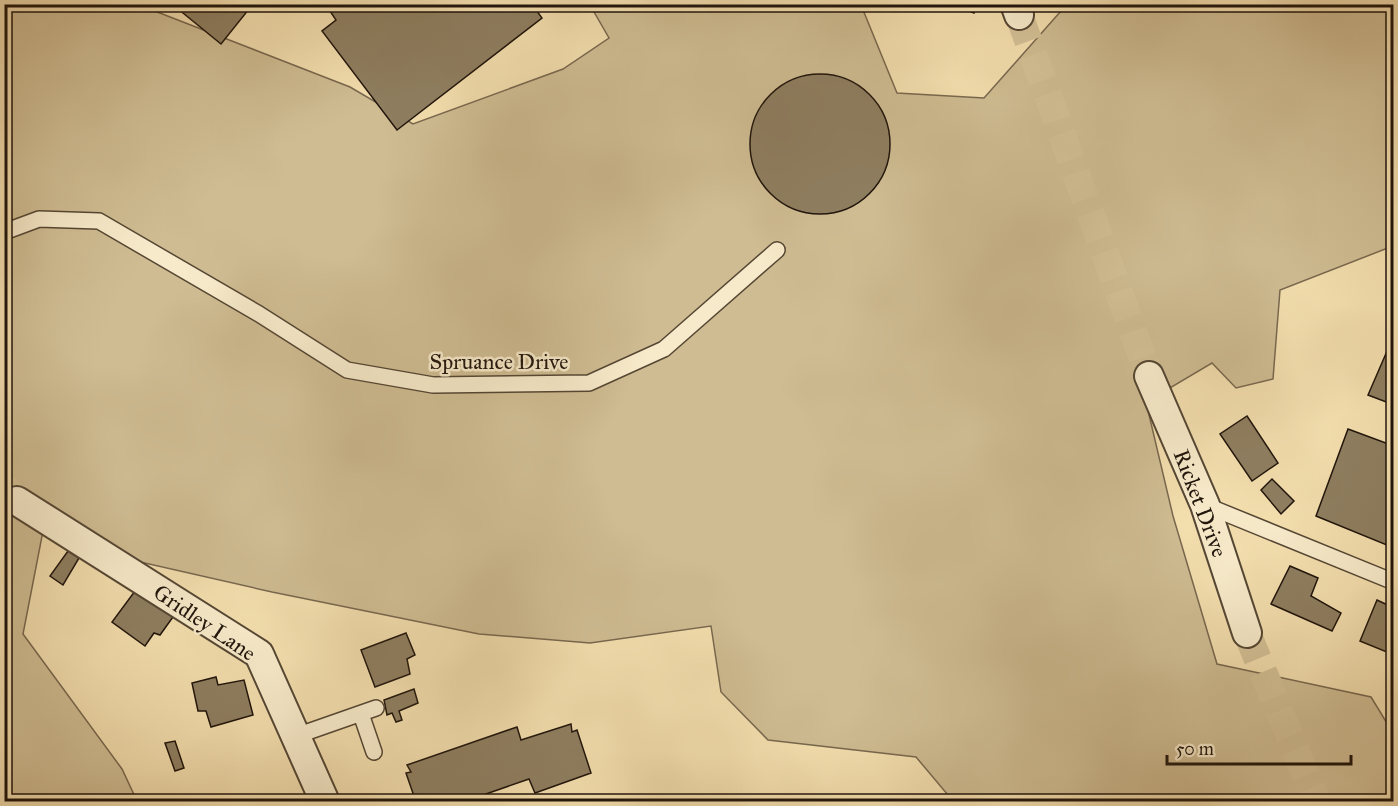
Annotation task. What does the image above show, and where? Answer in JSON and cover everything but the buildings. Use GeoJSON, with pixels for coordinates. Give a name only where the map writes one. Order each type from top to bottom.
{"type":"FeatureCollection","features":[{"type":"Feature","properties":{"kind":"street","name":"Ricket Drive"},"geometry":{"type":"LineString","coordinates":[[1149,376],[1205,505],[1246,633]]}},
{"type":"Feature","properties":{"kind":"street","name":"Gridley Lane"},"geometry":{"type":"LineString","coordinates":[[17,501],[260,654],[325,801]]}},
{"type":"Feature","properties":{"kind":"lane","name":"Spruance Drive"},"geometry":{"type":"LineString","coordinates":[[4,232],[39,219],[99,221],[259,314],[347,369],[434,385],[588,383],[664,349],[777,250]]}},
{"type":"Feature","properties":{"kind":"lane"},"geometry":{"type":"LineString","coordinates":[[1205,505],[1394,582]]}},
{"type":"Feature","properties":{"kind":"lane"},"geometry":{"type":"LineString","coordinates":[[296,736],[376,708]]}},
{"type":"Feature","properties":{"kind":"lane"},"geometry":{"type":"LineString","coordinates":[[361,714],[374,752]]}},
{"type":"Feature","properties":{"kind":"shaded area"},"geometry":{"type":"Polygon","coordinates":[[[129,4],[147,8],[350,87],[413,124],[563,69],[609,38],[590,5],[861,5],[897,93],[984,98],[1061,11],[1175,9],[1191,4],[1393,5],[1393,246],[1280,290],[1273,379],[1236,388],[1212,363],[1146,402],[1173,516],[1217,664],[1371,697],[1393,733],[1393,801],[953,801],[916,757],[768,740],[721,692],[711,626],[590,643],[479,634],[272,592],[136,561],[43,531],[23,634],[122,769],[137,801],[5,802],[5,5],[129,4]]]}},
{"type":"Feature","properties":{"kind":"tunnel"},"geometry":{"type":"LineString","coordinates":[[1019,15],[1149,376]]}},
{"type":"Feature","properties":{"kind":"tunnel"},"geometry":{"type":"LineString","coordinates":[[4,486],[17,501]]}},
{"type":"Feature","properties":{"kind":"tunnel"},"geometry":{"type":"LineString","coordinates":[[1247,633],[1317,802]]}}]}
